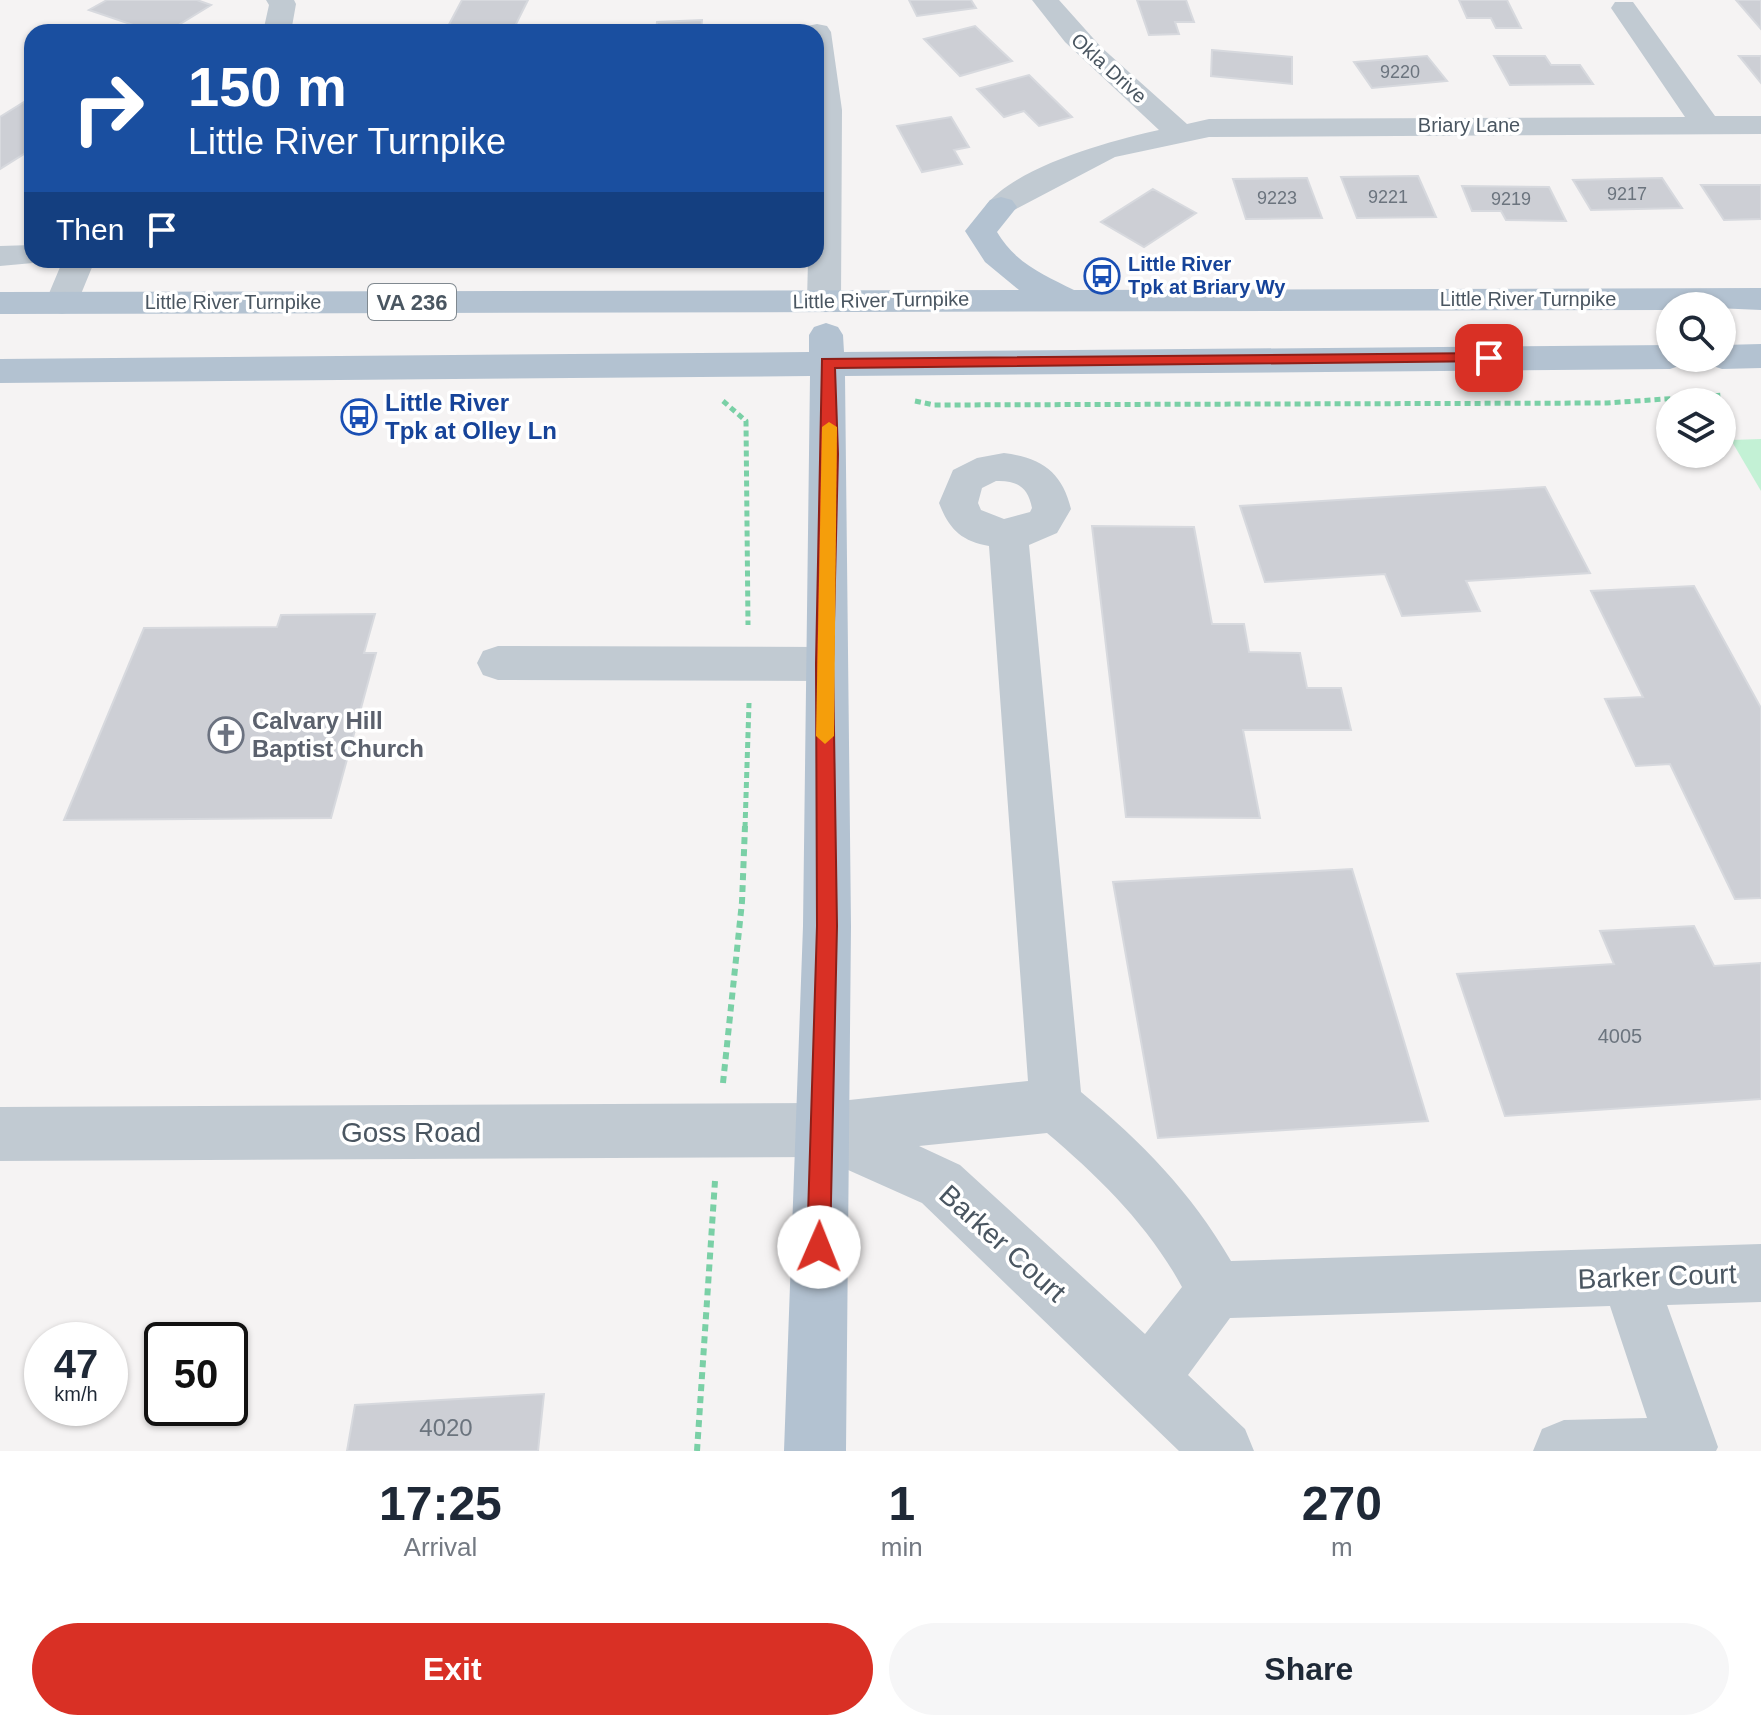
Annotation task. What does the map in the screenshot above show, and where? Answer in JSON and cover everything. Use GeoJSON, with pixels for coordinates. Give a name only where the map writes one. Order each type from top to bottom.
{"type":"FeatureCollection","features":[{"type":"Feature","properties":{"kind":"main road"},"geometry":{"type":"LineString","coordinates":[[1001,207],[981,231],[992,255],[1023,279],[1064,299]]}},
{"type":"Feature","properties":{"kind":"main road","name":"Little River Turnpike"},"geometry":{"type":"LineString","coordinates":[[0,303],[1761,299]]}},
{"type":"Feature","properties":{"kind":"main road"},"geometry":{"type":"LineString","coordinates":[[815,1451],[827,926],[825,664],[830,454],[824,301]]}},
{"type":"Feature","properties":{"kind":"main road"},"geometry":{"type":"LineString","coordinates":[[1736,357],[1761,356]]}},
{"type":"Feature","properties":{"kind":"main road"},"geometry":{"type":"LineString","coordinates":[[0,371],[1656,357]]}},
{"type":"Feature","properties":{"kind":"street"},"geometry":{"type":"LineString","coordinates":[[279,0],[283,4],[279,24]]}},
{"type":"Feature","properties":{"kind":"street","name":"Okla Drive"},"geometry":{"type":"LineString","coordinates":[[1045,0],[1089,54],[1142,97],[1178,132]]}},
{"type":"Feature","properties":{"kind":"street"},"geometry":{"type":"LineString","coordinates":[[1624,8],[1706,125]]}},
{"type":"Feature","properties":{"kind":"street"},"geometry":{"type":"LineString","coordinates":[[824,69],[824,146]]}},
{"type":"Feature","properties":{"kind":"street","name":"Briary Lane"},"geometry":{"type":"LineString","coordinates":[[1001,207],[1039,182],[1106,150],[1178,132],[1268,125],[1761,125]]}},
{"type":"Feature","properties":{"kind":"street"},"geometry":{"type":"LineString","coordinates":[[0,256],[24,255]]}},
{"type":"Feature","properties":{"kind":"street"},"geometry":{"type":"LineString","coordinates":[[62,303],[76,268]]}},
{"type":"Feature","properties":{"kind":"street"},"geometry":{"type":"LineString","coordinates":[[822,268],[824,301]]}},
{"type":"Feature","properties":{"kind":"street"},"geometry":{"type":"LineString","coordinates":[[1008,535],[1056,1105],[1122,1161],[1192,1248],[1216,1290],[1148,1378]]}},
{"type":"Feature","properties":{"kind":"street"},"geometry":{"type":"LineString","coordinates":[[498,663],[825,664]]}},
{"type":"Feature","properties":{"kind":"street"},"geometry":{"type":"LineString","coordinates":[[821,1130],[1056,1105]]}},
{"type":"Feature","properties":{"kind":"street","name":"Goss Road"},"geometry":{"type":"LineString","coordinates":[[0,1134],[821,1130]]}},
{"type":"Feature","properties":{"kind":"street","name":"Barker Court"},"geometry":{"type":"LineString","coordinates":[[821,1130],[941,1184],[1223,1451]]}},
{"type":"Feature","properties":{"kind":"street","name":"Barker Court"},"geometry":{"type":"LineString","coordinates":[[1216,1290],[1761,1273]]}},
{"type":"Feature","properties":{"kind":"street"},"geometry":{"type":"LineString","coordinates":[[1564,1451],[1687,1447],[1629,1277]]}},
{"type":"Feature","properties":{"kind":"path"},"geometry":{"type":"LineString","coordinates":[[724,1067],[742,902],[750,664],[746,421],[742,414],[722,402],[726,396]]}},
{"type":"Feature","properties":{"kind":"path"},"geometry":{"type":"LineString","coordinates":[[907,396],[922,404],[966,405],[1607,403],[1656,400]]}},
{"type":"Feature","properties":{"kind":"path"},"geometry":{"type":"LineString","coordinates":[[697,1451],[715,1176]]}},
{"type":"Feature","properties":{"kind":"green space"},"geometry":{"type":"Polygon","coordinates":[[[1761,439],[1761,491],[1736,448],[1736,440],[1761,439]]]}},
{"type":"Feature","properties":{"kind":"building"},"geometry":{"type":"Polygon","coordinates":[[[107,0],[197,0],[211,5],[180,24],[130,24],[89,10],[107,0]]]}},
{"type":"Feature","properties":{"kind":"building"},"geometry":{"type":"Polygon","coordinates":[[[462,0],[528,0],[516,24],[449,24],[462,0]]]}},
{"type":"Feature","properties":{"kind":"building"},"geometry":{"type":"Polygon","coordinates":[[[909,0],[971,0],[976,8],[917,16],[909,0]]]}},
{"type":"Feature","properties":{"kind":"building"},"geometry":{"type":"Polygon","coordinates":[[[1137,0],[1186,0],[1194,22],[1175,22],[1179,34],[1149,35],[1137,0]]]}},
{"type":"Feature","properties":{"kind":"building"},"geometry":{"type":"Polygon","coordinates":[[[1459,0],[1507,0],[1521,28],[1496,28],[1491,18],[1467,18],[1459,0]]]}},
{"type":"Feature","properties":{"kind":"building"},"geometry":{"type":"Polygon","coordinates":[[[1736,0],[1761,0],[1761,29],[1736,0]]]}},
{"type":"Feature","properties":{"kind":"building"},"geometry":{"type":"Polygon","coordinates":[[[702,20],[702,24],[657,22],[702,20]]]}},
{"type":"Feature","properties":{"kind":"building"},"geometry":{"type":"Polygon","coordinates":[[[975,26],[1012,61],[960,76],[924,39],[975,26]]]}},
{"type":"Feature","properties":{"kind":"building"},"geometry":{"type":"Polygon","coordinates":[[[1212,50],[1292,57],[1292,84],[1211,76],[1212,50]]]}},
{"type":"Feature","properties":{"kind":"building"},"geometry":{"type":"Polygon","coordinates":[[[1427,56],[1447,81],[1372,88],[1354,62],[1427,56]]]}},
{"type":"Feature","properties":{"kind":"building"},"geometry":{"type":"Polygon","coordinates":[[[1494,56],[1545,56],[1551,65],[1580,65],[1593,84],[1510,85],[1494,56]]]}},
{"type":"Feature","properties":{"kind":"building"},"geometry":{"type":"Polygon","coordinates":[[[1739,56],[1761,56],[1761,83],[1739,56]]]}},
{"type":"Feature","properties":{"kind":"building"},"geometry":{"type":"Polygon","coordinates":[[[1029,75],[1072,117],[1039,126],[1024,111],[1004,117],[977,89],[1029,75]]]}},
{"type":"Feature","properties":{"kind":"building"},"geometry":{"type":"Polygon","coordinates":[[[24,102],[24,154],[0,169],[0,117],[24,102]]]}},
{"type":"Feature","properties":{"kind":"building"},"geometry":{"type":"Polygon","coordinates":[[[951,117],[969,147],[954,150],[962,164],[922,172],[897,126],[951,117]]]}},
{"type":"Feature","properties":{"kind":"building"},"geometry":{"type":"Polygon","coordinates":[[[1418,176],[1436,217],[1357,218],[1341,177],[1418,176]]]}},
{"type":"Feature","properties":{"kind":"building"},"geometry":{"type":"Polygon","coordinates":[[[1307,178],[1322,218],[1246,219],[1233,179],[1307,178]]]}},
{"type":"Feature","properties":{"kind":"building"},"geometry":{"type":"Polygon","coordinates":[[[1662,178],[1682,208],[1591,210],[1573,180],[1662,178]]]}},
{"type":"Feature","properties":{"kind":"building"},"geometry":{"type":"Polygon","coordinates":[[[1701,185],[1761,185],[1761,219],[1724,220],[1701,185]]]}},
{"type":"Feature","properties":{"kind":"building"},"geometry":{"type":"Polygon","coordinates":[[[1462,186],[1549,187],[1566,221],[1506,220],[1501,211],[1472,211],[1462,186]]]}},
{"type":"Feature","properties":{"kind":"building"},"geometry":{"type":"Polygon","coordinates":[[[1153,189],[1196,213],[1144,247],[1101,222],[1153,189]]]}},
{"type":"Feature","properties":{"kind":"building"},"geometry":{"type":"Polygon","coordinates":[[[1545,487],[1590,573],[1466,581],[1480,611],[1402,616],[1385,574],[1265,582],[1240,506],[1545,487]]]}},
{"type":"Feature","properties":{"kind":"building"},"geometry":{"type":"Polygon","coordinates":[[[1092,526],[1194,527],[1212,624],[1244,624],[1249,652],[1300,653],[1307,688],[1341,688],[1351,730],[1243,730],[1260,818],[1126,817],[1092,526]]]}},
{"type":"Feature","properties":{"kind":"building"},"geometry":{"type":"Polygon","coordinates":[[[1694,586],[1761,708],[1761,898],[1735,899],[1670,764],[1636,766],[1605,699],[1643,697],[1591,591],[1694,586]]]}},
{"type":"Feature","properties":{"kind":"building","name":"Calvary Hill Baptist Church"},"geometry":{"type":"Polygon","coordinates":[[[375,614],[364,653],[376,653],[331,818],[64,820],[144,628],[277,627],[281,615],[375,614]]]}},
{"type":"Feature","properties":{"kind":"building"},"geometry":{"type":"Polygon","coordinates":[[[1352,869],[1428,1121],[1158,1138],[1113,882],[1352,869]]]}},
{"type":"Feature","properties":{"kind":"building"},"geometry":{"type":"Polygon","coordinates":[[[1694,926],[1714,966],[1761,963],[1761,1099],[1505,1116],[1457,974],[1614,964],[1600,931],[1694,926]]]}},
{"type":"Feature","properties":{"kind":"building"},"geometry":{"type":"Polygon","coordinates":[[[544,1394],[538,1451],[347,1451],[355,1405],[544,1394]]]}},
{"type":"Feature","properties":{"kind":"slow traffic"},"geometry":{"type":"LineString","coordinates":[[825,736],[829,427]]}},
{"type":"Feature","properties":{"kind":"place","name":"Little River Tpk at Briary Wy"},"geometry":{"type":"Point","coordinates":[1102,276]}},
{"type":"Feature","properties":{"kind":"place","name":"Little River Tpk at Olley Ln"},"geometry":{"type":"Point","coordinates":[359,417]}},
{"type":"Feature","properties":{"kind":"place","name":"Calvary Hill Baptist Church"},"geometry":{"type":"Point","coordinates":[226,735]}},
{"type":"Feature","properties":{"kind":"route"},"geometry":{"type":"LineString","coordinates":[[819,1247],[827,926],[825,664],[830,454],[827,363],[1489,358]]}}]}
